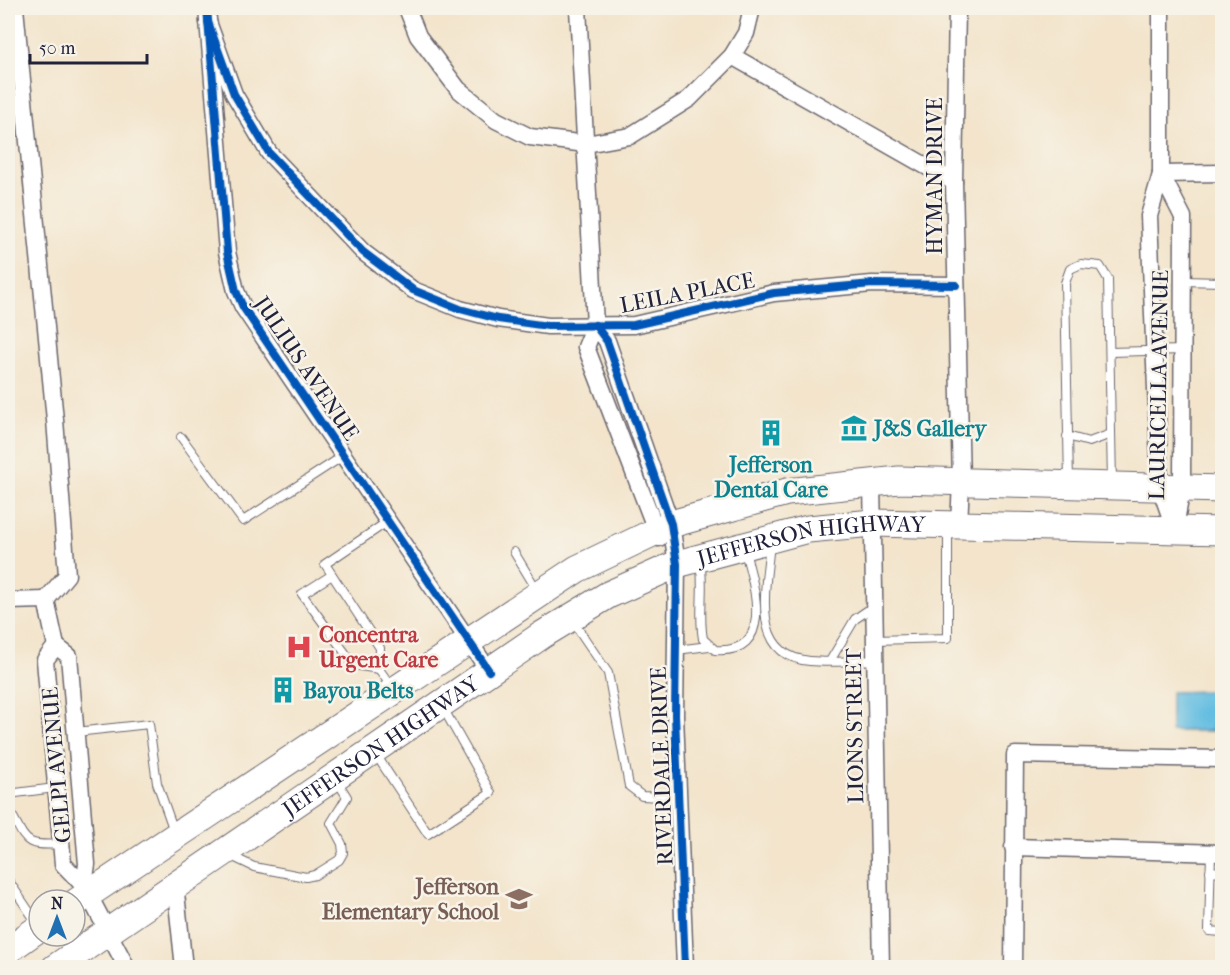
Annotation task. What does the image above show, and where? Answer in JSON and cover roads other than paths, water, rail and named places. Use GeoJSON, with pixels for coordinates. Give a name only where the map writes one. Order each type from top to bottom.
{"type":"FeatureCollection","features":[{"type":"Feature","properties":{"kind":"main road","name":"JEFFERSON HIGHWAY"},"geometry":{"type":"LineString","coordinates":[[87,892],[176,837],[386,679],[466,640],[577,569],[663,528],[787,492],[899,480],[1222,489]]}},
{"type":"Feature","properties":{"kind":"main road","name":"JEFFERSON HIGHWAY"},"geometry":{"type":"LineString","coordinates":[[55,968],[334,776],[570,618],[608,595],[688,561],[808,529],[873,523],[1222,531]]}},
{"type":"Feature","properties":{"kind":"main road"},"geometry":{"type":"LineString","coordinates":[[8,950],[27,937]]}},
{"type":"Feature","properties":{"kind":"street"},"geometry":{"type":"LineString","coordinates":[[8,601],[46,600],[67,575],[54,409],[15,8]]}},
{"type":"Feature","properties":{"kind":"street"},"geometry":{"type":"LineString","coordinates":[[407,8],[418,36],[458,89],[496,120],[530,136],[585,144],[630,136],[689,99],[732,56],[746,33],[753,8]]}},
{"type":"Feature","properties":{"kind":"street"},"geometry":{"type":"LineString","coordinates":[[578,8],[595,325],[607,341],[663,528],[688,561]]}},
{"type":"Feature","properties":{"kind":"street","name":"HYMAN DRIVE"},"geometry":{"type":"LineString","coordinates":[[954,525],[961,482],[954,182],[957,8]]}},
{"type":"Feature","properties":{"kind":"street","name":"LAURICELLA AVENUE"},"geometry":{"type":"LineString","coordinates":[[1161,8],[1161,174],[1149,216],[1155,350],[1175,530]]}},
{"type":"Feature","properties":{"kind":"street","name":"LEILA PLACE"},"geometry":{"type":"LineString","coordinates":[[207,15],[234,94],[268,153],[363,252],[413,290],[460,309],[498,319],[548,326],[634,325],[774,293],[872,284],[956,285]]}},
{"type":"Feature","properties":{"kind":"street","name":"JULIUS AVENUE"},"geometry":{"type":"LineString","coordinates":[[207,15],[227,252],[236,291],[243,307],[489,671]]}},
{"type":"Feature","properties":{"kind":"street"},"geometry":{"type":"LineString","coordinates":[[732,56],[954,182]]}},
{"type":"Feature","properties":{"kind":"street"},"geometry":{"type":"LineString","coordinates":[[1161,174],[1222,173]]}},
{"type":"Feature","properties":{"kind":"street","name":"LAURICELLA AVENUE"},"geometry":{"type":"LineString","coordinates":[[1161,174],[1183,217],[1183,350],[1171,488]]}},
{"type":"Feature","properties":{"kind":"street","name":"LIONS STREET"},"geometry":{"type":"LineString","coordinates":[[872,483],[881,968]]}},
{"type":"Feature","properties":{"kind":"street","name":"RIVERDALE DRIVE"},"geometry":{"type":"LineString","coordinates":[[686,968],[675,715],[676,651],[688,561]]}},
{"type":"Feature","properties":{"kind":"street","name":"GELPI AVENUE"},"geometry":{"type":"LineString","coordinates":[[46,600],[56,646],[69,656],[87,864],[83,888]]}},
{"type":"Feature","properties":{"kind":"street","name":"GELPI AVENUE"},"geometry":{"type":"LineString","coordinates":[[56,646],[45,660],[55,788],[63,864],[78,888]]}},
{"type":"Feature","properties":{"kind":"street"},"geometry":{"type":"LineString","coordinates":[[1013,968],[1014,756],[1222,759]]}},
{"type":"Feature","properties":{"kind":"street"},"geometry":{"type":"LineString","coordinates":[[1013,847],[1217,852]]}},
{"type":"Feature","properties":{"kind":"street"},"geometry":{"type":"LineString","coordinates":[[176,884],[184,968]]}},
{"type":"Feature","properties":{"kind":"street","name":"GELPI AVENUE"},"geometry":{"type":"LineString","coordinates":[[87,902],[127,968]]}},
{"type":"Feature","properties":{"kind":"lane"},"geometry":{"type":"LineString","coordinates":[[1069,485],[1065,283],[1070,269],[1081,264],[1100,266],[1108,279],[1112,486]]}},
{"type":"Feature","properties":{"kind":"lane"},"geometry":{"type":"LineString","coordinates":[[1183,281],[1222,282]]}},
{"type":"Feature","properties":{"kind":"lane"},"geometry":{"type":"LineString","coordinates":[[1110,352],[1183,350]]}},
{"type":"Feature","properties":{"kind":"lane"},"geometry":{"type":"LineString","coordinates":[[1067,436],[1089,442],[1111,434]]}},
{"type":"Feature","properties":{"kind":"lane"},"geometry":{"type":"LineString","coordinates":[[181,437],[243,521],[343,456]]}},
{"type":"Feature","properties":{"kind":"lane"},"geometry":{"type":"LineString","coordinates":[[386,679],[380,648],[325,564],[387,522]]}},
{"type":"Feature","properties":{"kind":"lane"},"geometry":{"type":"LineString","coordinates":[[875,640],[948,638],[954,525]]}},
{"type":"Feature","properties":{"kind":"lane"},"geometry":{"type":"LineString","coordinates":[[770,539],[764,593],[765,618],[771,639],[791,656],[809,661],[875,660]]}},
{"type":"Feature","properties":{"kind":"lane"},"geometry":{"type":"LineString","coordinates":[[676,651],[709,646],[725,651],[747,644],[756,628],[753,584],[743,546]]}},
{"type":"Feature","properties":{"kind":"lane"},"geometry":{"type":"LineString","coordinates":[[514,552],[539,593]]}},
{"type":"Feature","properties":{"kind":"lane"},"geometry":{"type":"LineString","coordinates":[[688,561],[704,581],[701,603],[702,631],[709,646]]}},
{"type":"Feature","properties":{"kind":"lane"},"geometry":{"type":"LineString","coordinates":[[332,575],[302,594],[354,665],[386,679]]}},
{"type":"Feature","properties":{"kind":"lane"},"geometry":{"type":"LineString","coordinates":[[830,661],[855,619],[874,606]]}},
{"type":"Feature","properties":{"kind":"lane"},"geometry":{"type":"LineString","coordinates":[[570,618],[608,673],[629,786],[642,796],[679,798]]}},
{"type":"Feature","properties":{"kind":"lane"},"geometry":{"type":"LineString","coordinates":[[374,750],[428,834],[491,793],[441,704]]}},
{"type":"Feature","properties":{"kind":"lane"},"geometry":{"type":"LineString","coordinates":[[76,732],[149,724],[157,783],[176,837]]}},
{"type":"Feature","properties":{"kind":"lane"},"geometry":{"type":"LineString","coordinates":[[224,851],[238,861],[254,867],[273,868],[306,877],[315,875],[339,860],[343,853],[342,844],[331,824],[347,797],[334,776]]}},
{"type":"Feature","properties":{"kind":"lane"},"geometry":{"type":"LineString","coordinates":[[8,794],[55,788]]}},
{"type":"Feature","properties":{"kind":"lane"},"geometry":{"type":"LineString","coordinates":[[8,808],[28,842],[36,846],[61,844]]}},
{"type":"Feature","properties":{"kind":"lane"},"geometry":{"type":"LineString","coordinates":[[1217,852],[1210,871],[1209,931],[1222,932]]}},
{"type":"Feature","properties":{"kind":"lane"},"geometry":{"type":"LineString","coordinates":[[1210,871],[1222,872]]}},
{"type":"Feature","properties":{"kind":"lane"},"geometry":{"type":"LineString","coordinates":[[8,879],[27,909]]}},
{"type":"Feature","properties":{"kind":"water"},"geometry":{"type":"Polygon","coordinates":[[[1215,691],[1213,731],[1171,731],[1171,692],[1215,691]]]}},
{"type":"Feature","properties":{"kind":"place","name":"J&S Gallery"},"geometry":{"type":"Point","coordinates":[854,428]}},
{"type":"Feature","properties":{"kind":"place","name":"Jefferson Dental Care"},"geometry":{"type":"Point","coordinates":[771,433]}},
{"type":"Feature","properties":{"kind":"place","name":"Concentra Urgent Care"},"geometry":{"type":"Point","coordinates":[299,647]}},
{"type":"Feature","properties":{"kind":"place","name":"Bayou Belts"},"geometry":{"type":"Point","coordinates":[283,690]}},
{"type":"Feature","properties":{"kind":"place","name":"Jefferson Elementary School"},"geometry":{"type":"Point","coordinates":[519,899]}}]}
